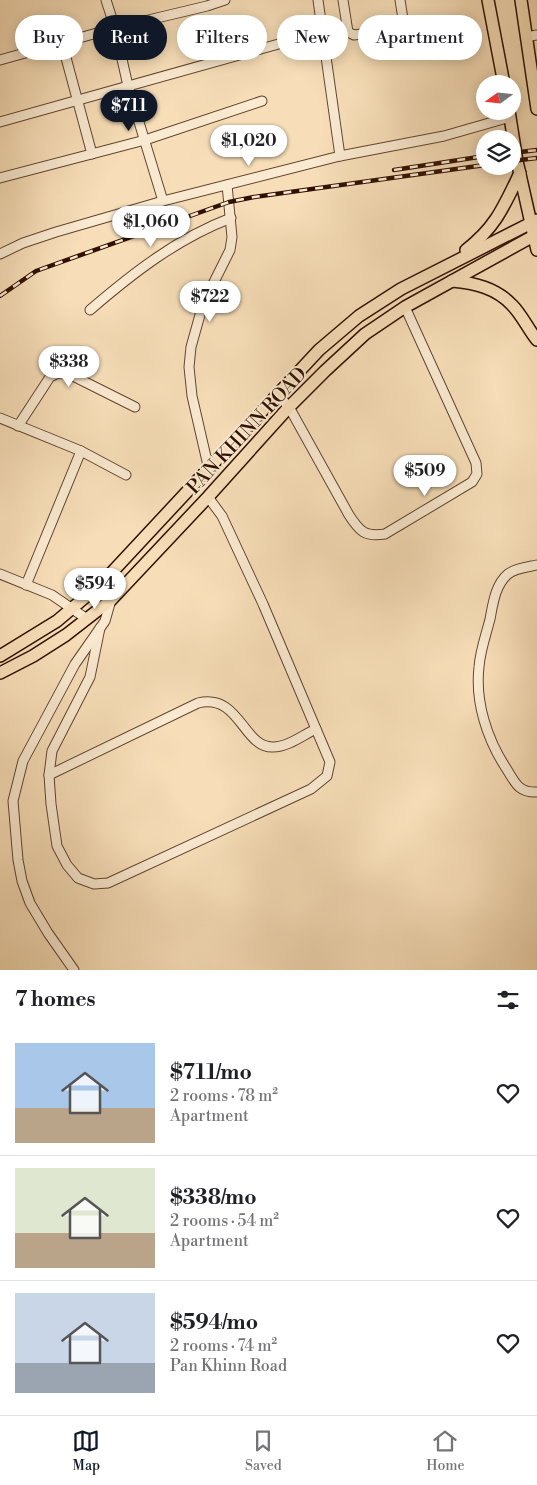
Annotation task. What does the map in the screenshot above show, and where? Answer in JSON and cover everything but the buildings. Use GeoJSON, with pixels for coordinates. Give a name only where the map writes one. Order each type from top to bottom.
{"type":"FeatureCollection","features":[{"type":"Feature","properties":{"kind":"main road"},"geometry":{"type":"LineString","coordinates":[[488,0],[502,75]]}},
{"type":"Feature","properties":{"kind":"main road"},"geometry":{"type":"LineString","coordinates":[[521,0],[531,36],[537,110]]}},
{"type":"Feature","properties":{"kind":"main road"},"geometry":{"type":"LineString","coordinates":[[447,266],[478,241],[493,225],[519,175]]}},
{"type":"Feature","properties":{"kind":"main road"},"geometry":{"type":"LineString","coordinates":[[521,175],[534,221],[537,250]]}},
{"type":"Feature","properties":{"kind":"main road","name":"PAN KHINN ROAD"},"geometry":{"type":"LineString","coordinates":[[0,656],[45,630],[102,583],[319,350],[359,316],[401,289],[534,221]]}},
{"type":"Feature","properties":{"kind":"main road","name":"PAN KHINN ROAD"},"geometry":{"type":"LineString","coordinates":[[0,673],[33,656],[66,635],[111,600],[289,408],[365,334],[405,307],[535,235]]}},
{"type":"Feature","properties":{"kind":"main road"},"geometry":{"type":"LineString","coordinates":[[452,281],[486,287],[502,296],[513,305],[537,340]]}},
{"type":"Feature","properties":{"kind":"street"},"geometry":{"type":"LineString","coordinates":[[106,0],[111,15]]}},
{"type":"Feature","properties":{"kind":"street"},"geometry":{"type":"LineString","coordinates":[[167,17],[225,0]]}},
{"type":"Feature","properties":{"kind":"street"},"geometry":{"type":"LineString","coordinates":[[318,0],[340,156]]}},
{"type":"Feature","properties":{"kind":"street"},"geometry":{"type":"LineString","coordinates":[[343,0],[348,32],[354,35],[397,29],[403,19],[400,0]]}},
{"type":"Feature","properties":{"kind":"street"},"geometry":{"type":"LineString","coordinates":[[0,122],[277,44]]}},
{"type":"Feature","properties":{"kind":"street"},"geometry":{"type":"LineString","coordinates":[[0,60],[15,56]]}},
{"type":"Feature","properties":{"kind":"street"},"geometry":{"type":"LineString","coordinates":[[67,60],[92,154]]}},
{"type":"Feature","properties":{"kind":"street"},"geometry":{"type":"LineString","coordinates":[[122,60],[162,201]]}},
{"type":"Feature","properties":{"kind":"street"},"geometry":{"type":"LineString","coordinates":[[0,178],[145,140],[262,101]]}},
{"type":"Feature","properties":{"kind":"street"},"geometry":{"type":"LineString","coordinates":[[0,254],[48,234],[162,201],[340,156],[444,136],[492,120]]}},
{"type":"Feature","properties":{"kind":"street"},"geometry":{"type":"LineString","coordinates":[[209,470],[192,396],[189,367],[191,347],[203,304],[230,250],[232,237],[227,185]]}},
{"type":"Feature","properties":{"kind":"street"},"geometry":{"type":"LineString","coordinates":[[90,310],[129,277],[173,247],[231,218]]}},
{"type":"Feature","properties":{"kind":"street"},"geometry":{"type":"LineString","coordinates":[[277,394],[289,408],[349,516],[357,528],[371,536],[385,534],[472,482],[477,474],[476,463],[405,307]]}},
{"type":"Feature","properties":{"kind":"street"},"geometry":{"type":"LineString","coordinates":[[18,426],[50,377],[65,372],[135,406]]}},
{"type":"Feature","properties":{"kind":"street"},"geometry":{"type":"LineString","coordinates":[[0,418],[81,451],[126,475]]}},
{"type":"Feature","properties":{"kind":"street"},"geometry":{"type":"LineString","coordinates":[[26,586],[81,451]]}},
{"type":"Feature","properties":{"kind":"street"},"geometry":{"type":"LineString","coordinates":[[100,628],[90,676],[52,751],[49,775],[57,846],[78,878],[94,884],[108,883],[311,789],[327,776],[330,762],[263,604],[222,516],[208,497]]}},
{"type":"Feature","properties":{"kind":"street"},"geometry":{"type":"LineString","coordinates":[[537,565],[508,574],[497,589],[479,665],[478,679],[483,721],[499,757],[518,787],[525,791],[537,792]]}},
{"type":"Feature","properties":{"kind":"street"},"geometry":{"type":"LineString","coordinates":[[0,574],[52,595],[74,608],[87,619]]}},
{"type":"Feature","properties":{"kind":"street"},"geometry":{"type":"LineString","coordinates":[[74,970],[30,903],[22,881],[18,860],[13,801],[23,761],[75,664],[105,621],[111,600]]}},
{"type":"Feature","properties":{"kind":"street"},"geometry":{"type":"LineString","coordinates":[[49,775],[198,703],[207,701],[225,706],[261,745],[272,748],[282,746],[316,729]]}},
{"type":"Feature","properties":{"kind":"railway"},"geometry":{"type":"LineString","coordinates":[[521,152],[537,150]]}},
{"type":"Feature","properties":{"kind":"railway"},"geometry":{"type":"LineString","coordinates":[[394,170],[476,157]]}},
{"type":"Feature","properties":{"kind":"railway"},"geometry":{"type":"LineString","coordinates":[[521,160],[537,158]]}},
{"type":"Feature","properties":{"kind":"railway"},"geometry":{"type":"LineString","coordinates":[[0,296],[36,271],[229,202],[476,166]]}}]}
